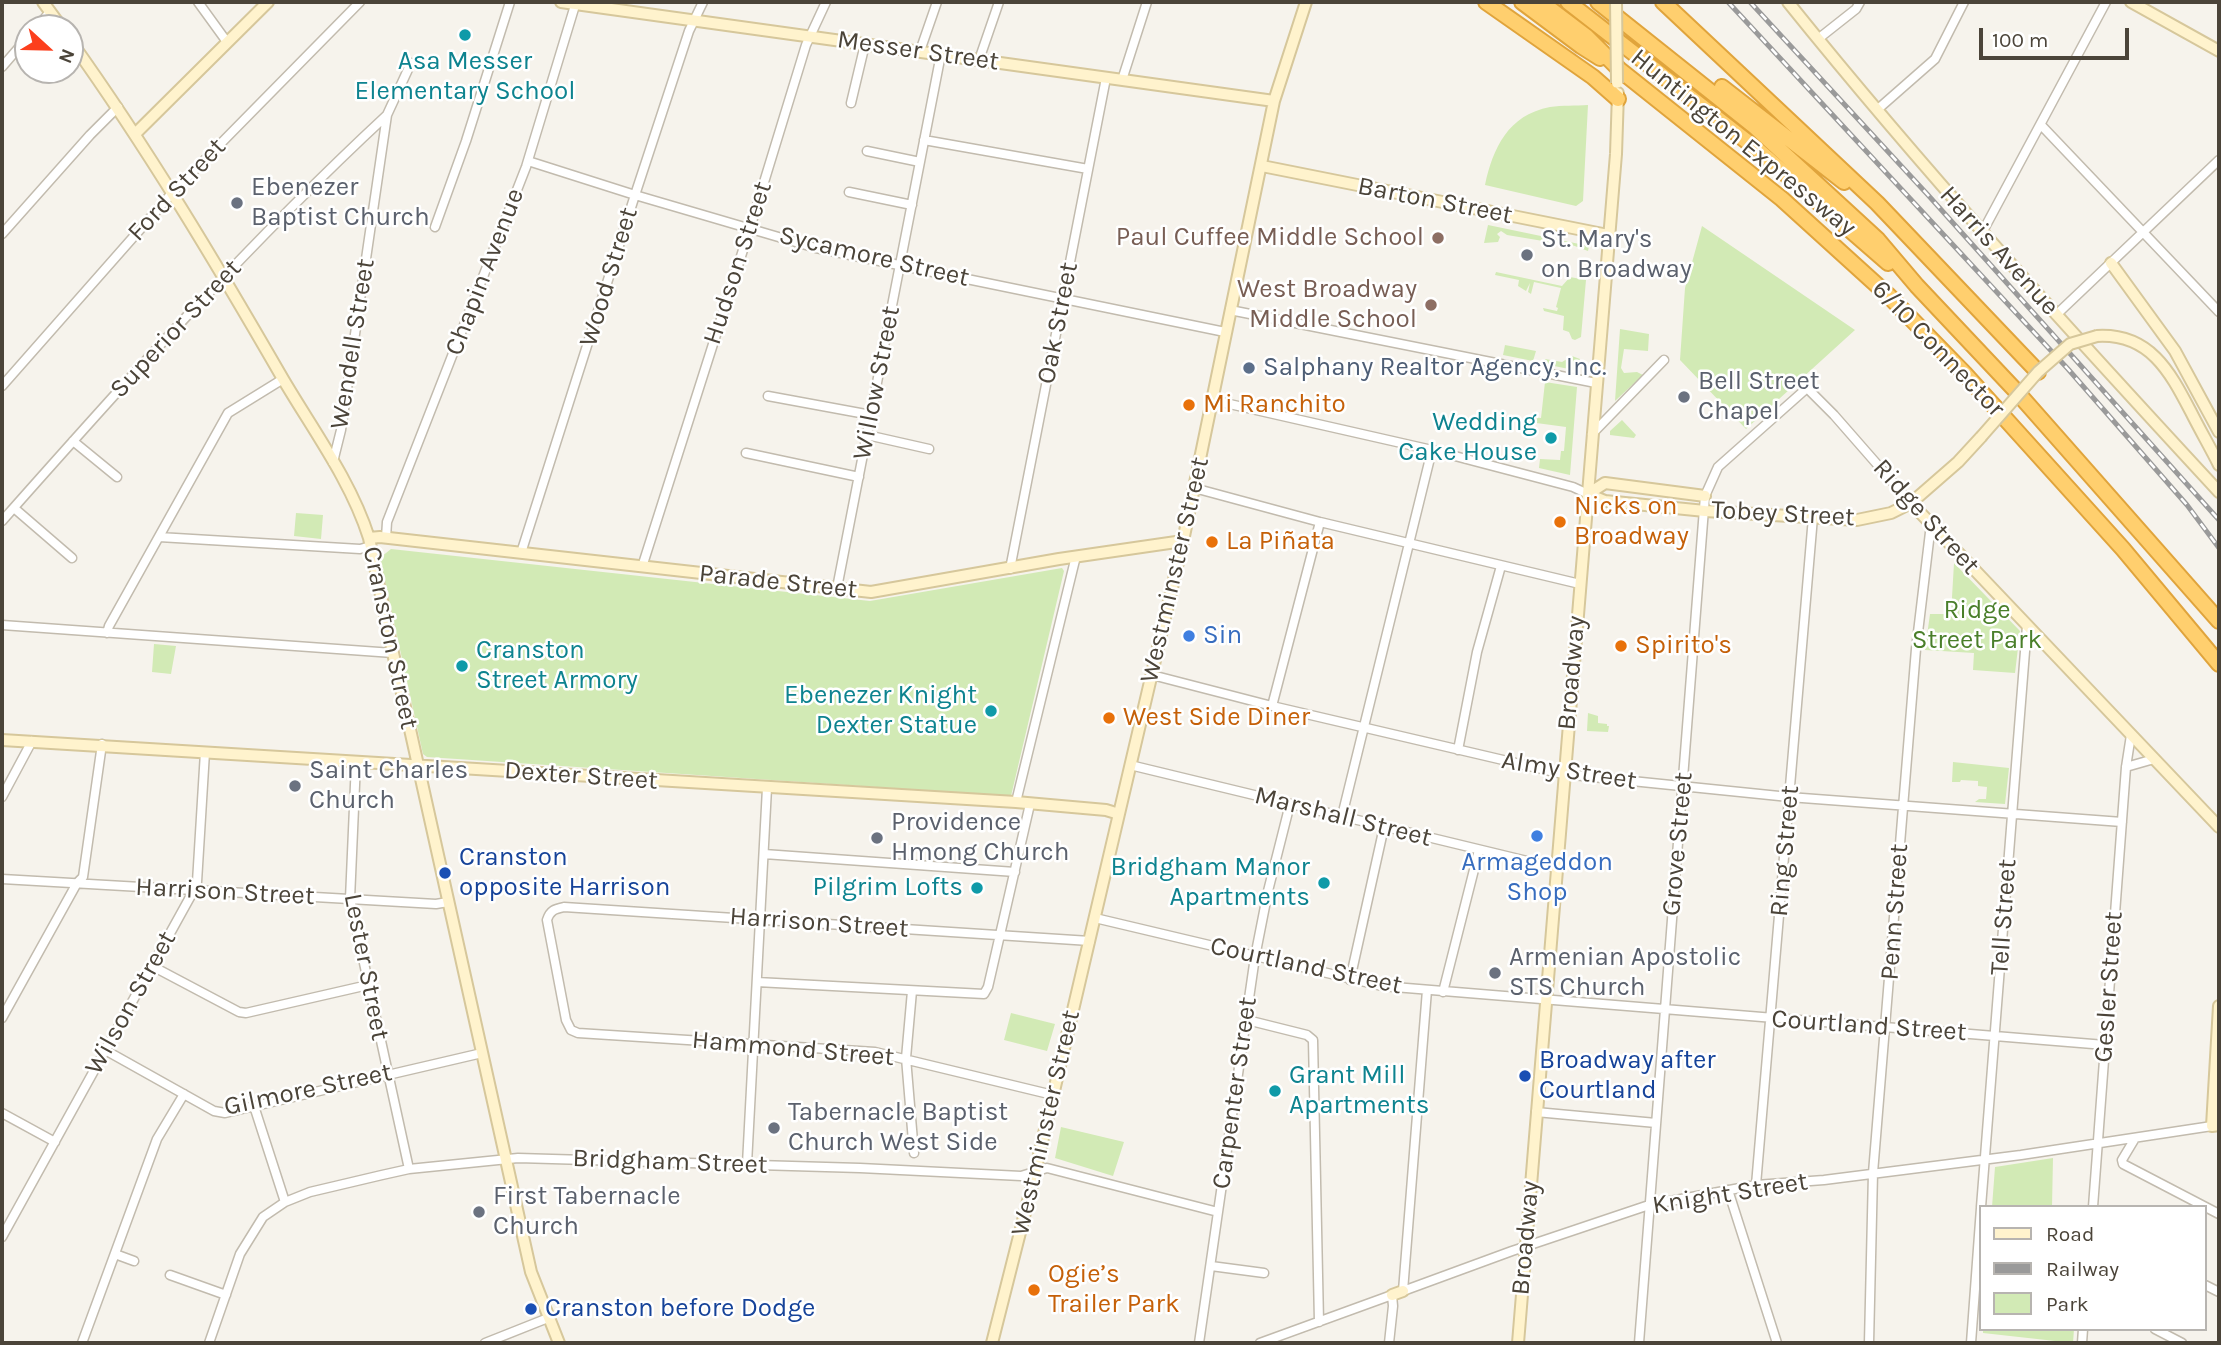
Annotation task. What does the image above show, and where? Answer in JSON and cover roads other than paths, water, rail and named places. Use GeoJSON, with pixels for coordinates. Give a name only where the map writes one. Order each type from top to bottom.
{"type":"FeatureCollection","features":[{"type":"Feature","properties":{"kind":"highway"},"geometry":{"type":"LineString","coordinates":[[1486,2],[1593,77],[1618,99]]}},
{"type":"Feature","properties":{"kind":"highway"},"geometry":{"type":"LineString","coordinates":[[1521,2],[1619,76]]}},
{"type":"Feature","properties":{"kind":"highway","name":"Huntington Expressway"},"geometry":{"type":"LineString","coordinates":[[1541,2],[1586,36],[1619,76]]}},
{"type":"Feature","properties":{"kind":"highway","name":"Huntington Expressway"},"geometry":{"type":"LineString","coordinates":[[1568,2],[1758,150],[1916,286]]}},
{"type":"Feature","properties":{"kind":"highway"},"geometry":{"type":"LineString","coordinates":[[1598,2],[1717,95],[1797,163],[1878,240],[1916,286]]}},
{"type":"Feature","properties":{"kind":"highway"},"geometry":{"type":"LineString","coordinates":[[1663,2],[1824,151],[1898,224],[2038,372]]}},
{"type":"Feature","properties":{"kind":"highway"},"geometry":{"type":"LineString","coordinates":[[1640,34],[1689,62],[1898,224]]}},
{"type":"Feature","properties":{"kind":"highway","name":"6/10 Connector"},"geometry":{"type":"LineString","coordinates":[[1619,76],[1773,191],[1898,305],[1965,374],[2114,539],[2219,664]]}},
{"type":"Feature","properties":{"kind":"highway","name":"6/10 Connector"},"geometry":{"type":"LineString","coordinates":[[1916,286],[2016,391],[2219,621]]}},
{"type":"Feature","properties":{"kind":"main road"},"geometry":{"type":"LineString","coordinates":[[43,2],[50,12]]}},
{"type":"Feature","properties":{"kind":"main road"},"geometry":{"type":"LineString","coordinates":[[136,133],[268,2]]}},
{"type":"Feature","properties":{"kind":"main road","name":"Messer Street"},"geometry":{"type":"LineString","coordinates":[[561,2],[1274,101]]}},
{"type":"Feature","properties":{"kind":"main road","name":"Westminster Street"},"geometry":{"type":"LineString","coordinates":[[992,1343],[1184,541],[1274,101],[1306,2]]}},
{"type":"Feature","properties":{"kind":"main road","name":"Broadway"},"geometry":{"type":"LineString","coordinates":[[1518,1343],[1618,99],[1616,2]]}},
{"type":"Feature","properties":{"kind":"main road","name":"Harris Avenue"},"geometry":{"type":"LineString","coordinates":[[1788,2],[1921,163],[2219,492]]}},
{"type":"Feature","properties":{"kind":"main road"},"geometry":{"type":"LineString","coordinates":[[2131,2],[2219,51]]}},
{"type":"Feature","properties":{"kind":"main road","name":"Cranston Street"},"geometry":{"type":"LineString","coordinates":[[84,60],[136,133],[224,275],[364,521],[533,1280],[559,1343]]}},
{"type":"Feature","properties":{"kind":"main road","name":"Barton Street"},"geometry":{"type":"LineString","coordinates":[[1262,166],[1608,235]]}},
{"type":"Feature","properties":{"kind":"main road"},"geometry":{"type":"LineString","coordinates":[[2111,262],[2175,351],[2219,432]]}},
{"type":"Feature","properties":{"kind":"main road","name":"Tobey Street"},"geometry":{"type":"LineString","coordinates":[[1588,494],[1605,501],[1857,520],[1891,513],[1912,503],[1958,462],[2038,372],[2070,344],[2097,336],[2129,341],[2145,349],[2168,369],[2219,465]]}},
{"type":"Feature","properties":{"kind":"main road","name":"Tobey Street"},"geometry":{"type":"LineString","coordinates":[[1588,494],[1605,483],[1705,496]]}},
{"type":"Feature","properties":{"kind":"main road","name":"Ridge Street"},"geometry":{"type":"LineString","coordinates":[[1912,503],[2219,827]]}},
{"type":"Feature","properties":{"kind":"main road","name":"Parade Street"},"geometry":{"type":"LineString","coordinates":[[370,542],[386,538],[871,592],[1076,556],[1184,541]]}},
{"type":"Feature","properties":{"kind":"main road","name":"Dexter Street"},"geometry":{"type":"LineString","coordinates":[[2,740],[102,744],[1016,802],[1106,810],[1119,814]]}},
{"type":"Feature","properties":{"kind":"main road"},"geometry":{"type":"LineString","coordinates":[[2216,1126],[2219,1006]]}},
{"type":"Feature","properties":{"kind":"street"},"geometry":{"type":"LineString","coordinates":[[198,2],[227,42]]}},
{"type":"Feature","properties":{"kind":"street","name":"Ford Street"},"geometry":{"type":"LineString","coordinates":[[2,386],[173,192],[360,2]]}},
{"type":"Feature","properties":{"kind":"street"},"geometry":{"type":"LineString","coordinates":[[435,228],[510,2]]}},
{"type":"Feature","properties":{"kind":"street","name":"Wood Street"},"geometry":{"type":"LineString","coordinates":[[521,553],[635,195],[694,20],[703,2]]}},
{"type":"Feature","properties":{"kind":"street","name":"Hudson Street"},"geometry":{"type":"LineString","coordinates":[[642,567],[809,36],[826,2]]}},
{"type":"Feature","properties":{"kind":"street"},"geometry":{"type":"LineString","coordinates":[[919,51],[937,2]]}},
{"type":"Feature","properties":{"kind":"street"},"geometry":{"type":"LineString","coordinates":[[979,60],[999,2]]}},
{"type":"Feature","properties":{"kind":"street"},"geometry":{"type":"LineString","coordinates":[[1122,80],[1147,2]]}},
{"type":"Feature","properties":{"kind":"street"},"geometry":{"type":"LineString","coordinates":[[1818,39],[1856,9],[1860,2]]}},
{"type":"Feature","properties":{"kind":"street"},"geometry":{"type":"LineString","coordinates":[[1878,108],[1935,59],[1964,2]]}},
{"type":"Feature","properties":{"kind":"street"},"geometry":{"type":"LineString","coordinates":[[1983,231],[2106,2]]}},
{"type":"Feature","properties":{"kind":"street","name":"Chapin Avenue"},"geometry":{"type":"LineString","coordinates":[[386,538],[387,523],[528,161],[576,3]]}},
{"type":"Feature","properties":{"kind":"street"},"geometry":{"type":"LineString","coordinates":[[851,103],[864,44]]}},
{"type":"Feature","properties":{"kind":"street"},"geometry":{"type":"LineString","coordinates":[[2,67],[14,53]]}},
{"type":"Feature","properties":{"kind":"street","name":"Willow Street"},"geometry":{"type":"LineString","coordinates":[[837,588],[941,54]]}},
{"type":"Feature","properties":{"kind":"street","name":"Wendell Street"},"geometry":{"type":"LineString","coordinates":[[332,462],[341,430],[387,115],[411,63]]}},
{"type":"Feature","properties":{"kind":"street","name":"Oak Street"},"geometry":{"type":"LineString","coordinates":[[1010,569],[1105,78]]}},
{"type":"Feature","properties":{"kind":"street"},"geometry":{"type":"LineString","coordinates":[[2,234],[118,107]]}},
{"type":"Feature","properties":{"kind":"street","name":"Superior Street"},"geometry":{"type":"LineString","coordinates":[[2,521],[224,275],[387,115]]}},
{"type":"Feature","properties":{"kind":"street"},"geometry":{"type":"LineString","coordinates":[[2041,125],[2219,312]]}},
{"type":"Feature","properties":{"kind":"street"},"geometry":{"type":"LineString","coordinates":[[924,140],[1088,169]]}},
{"type":"Feature","properties":{"kind":"street"},"geometry":{"type":"LineString","coordinates":[[867,150],[920,162]]}},
{"type":"Feature","properties":{"kind":"street"},"geometry":{"type":"LineString","coordinates":[[2056,315],[2219,160]]}},
{"type":"Feature","properties":{"kind":"street","name":"Sycamore Street"},"geometry":{"type":"LineString","coordinates":[[528,161],[816,248],[1225,332]]}},
{"type":"Feature","properties":{"kind":"street"},"geometry":{"type":"LineString","coordinates":[[849,192],[912,205]]}},
{"type":"Feature","properties":{"kind":"street"},"geometry":{"type":"LineString","coordinates":[[1230,310],[1596,383]]}},
{"type":"Feature","properties":{"kind":"street"},"geometry":{"type":"LineString","coordinates":[[1592,434],[1664,360]]}},
{"type":"Feature","properties":{"kind":"street"},"geometry":{"type":"LineString","coordinates":[[107,633],[228,413],[283,379]]}},
{"type":"Feature","properties":{"kind":"street","name":"Grove Street"},"geometry":{"type":"LineString","coordinates":[[1639,1343],[1705,496],[1718,467],[1807,388]]}},
{"type":"Feature","properties":{"kind":"street","name":"Ridge Street"},"geometry":{"type":"LineString","coordinates":[[1807,388],[1912,503]]}},
{"type":"Feature","properties":{"kind":"street"},"geometry":{"type":"LineString","coordinates":[[768,396],[871,415]]}},
{"type":"Feature","properties":{"kind":"street","name":"Tobey Street"},"geometry":{"type":"LineString","coordinates":[[1212,400],[1432,450],[1573,486],[1588,494]]}},
{"type":"Feature","properties":{"kind":"street"},"geometry":{"type":"LineString","coordinates":[[867,435],[929,449]]}},
{"type":"Feature","properties":{"kind":"street"},"geometry":{"type":"LineString","coordinates":[[73,441],[117,477]]}},
{"type":"Feature","properties":{"kind":"street"},"geometry":{"type":"LineString","coordinates":[[1342,816],[1432,450]]}},
{"type":"Feature","properties":{"kind":"street"},"geometry":{"type":"LineString","coordinates":[[746,453],[859,477]]}},
{"type":"Feature","properties":{"kind":"street"},"geometry":{"type":"LineString","coordinates":[[1194,488],[1320,522],[1580,583]]}},
{"type":"Feature","properties":{"kind":"street"},"geometry":{"type":"LineString","coordinates":[[14,508],[72,558]]}},
{"type":"Feature","properties":{"kind":"street","name":"Ring Street"},"geometry":{"type":"LineString","coordinates":[[1756,1185],[1813,517]]}},
{"type":"Feature","properties":{"kind":"street"},"geometry":{"type":"LineString","coordinates":[[1272,706],[1320,522]]}},
{"type":"Feature","properties":{"kind":"street","name":"Penn Street"},"geometry":{"type":"LineString","coordinates":[[1870,1343],[1874,1173],[1916,649],[1931,524]]}},
{"type":"Feature","properties":{"kind":"street","name":"Parade Street"},"geometry":{"type":"LineString","coordinates":[[159,537],[360,548],[370,542]]}},
{"type":"Feature","properties":{"kind":"street"},"geometry":{"type":"LineString","coordinates":[[1016,802],[1076,556]]}},
{"type":"Feature","properties":{"kind":"street"},"geometry":{"type":"LineString","coordinates":[[1458,750],[1477,652],[1501,566]]}},
{"type":"Feature","properties":{"kind":"street"},"geometry":{"type":"LineString","coordinates":[[2,625],[393,653]]}},
{"type":"Feature","properties":{"kind":"street","name":"Tell Street"},"geometry":{"type":"LineString","coordinates":[[1981,1205],[2027,626]]}},
{"type":"Feature","properties":{"kind":"street","name":"Almy Street"},"geometry":{"type":"LineString","coordinates":[[1152,675],[1563,775],[1789,797],[2122,822]]}},
{"type":"Feature","properties":{"kind":"street","name":"Gesler Street"},"geometry":{"type":"LineString","coordinates":[[2093,1205],[2126,767],[2132,735]]}},
{"type":"Feature","properties":{"kind":"street"},"geometry":{"type":"LineString","coordinates":[[2,797],[32,741]]}},
{"type":"Feature","properties":{"kind":"street"},"geometry":{"type":"LineString","coordinates":[[2,1018],[77,883],[83,877],[102,744]]}},
{"type":"Feature","properties":{"kind":"street","name":"Wilson Street"},"geometry":{"type":"LineString","coordinates":[[2,1237],[194,890],[202,821],[205,752]]}},
{"type":"Feature","properties":{"kind":"street"},"geometry":{"type":"LineString","coordinates":[[2126,767],[2154,759]]}},
{"type":"Feature","properties":{"kind":"street","name":"Lester Street"},"geometry":{"type":"LineString","coordinates":[[356,762],[349,899],[409,1169]]}},
{"type":"Feature","properties":{"kind":"street","name":"Marshall Street"},"geometry":{"type":"LineString","coordinates":[[1130,765],[1556,868]]}},
{"type":"Feature","properties":{"kind":"street"},"geometry":{"type":"LineString","coordinates":[[747,1164],[767,788]]}},
{"type":"Feature","properties":{"kind":"street"},"geometry":{"type":"LineString","coordinates":[[757,982],[984,994],[1030,804]]}},
{"type":"Feature","properties":{"kind":"street","name":"Carpenter Street"},"geometry":{"type":"LineString","coordinates":[[1199,1343],[1255,957],[1290,804]]}},
{"type":"Feature","properties":{"kind":"street"},"geometry":{"type":"LineString","coordinates":[[1350,980],[1384,827]]}},
{"type":"Feature","properties":{"kind":"street"},"geometry":{"type":"LineString","coordinates":[[1443,992],[1479,850]]}},
{"type":"Feature","properties":{"kind":"street"},"geometry":{"type":"LineString","coordinates":[[764,854],[1015,872]]}},
{"type":"Feature","properties":{"kind":"street","name":"Harrison Street"},"geometry":{"type":"LineString","coordinates":[[2,879],[436,904],[448,902]]}},
{"type":"Feature","properties":{"kind":"street","name":"Harrison Street"},"geometry":{"type":"LineString","coordinates":[[571,1030],[566,1020],[547,928],[549,913],[564,907],[1090,941]]}},
{"type":"Feature","properties":{"kind":"street","name":"Courtland Street"},"geometry":{"type":"LineString","coordinates":[[1095,918],[1350,980],[1427,990],[2105,1045]]}},
{"type":"Feature","properties":{"kind":"street"},"geometry":{"type":"LineString","coordinates":[[152,965],[239,1012],[246,1013],[368,985]]}},
{"type":"Feature","properties":{"kind":"street"},"geometry":{"type":"LineString","coordinates":[[1389,1343],[1397,1293],[1427,990]]}},
{"type":"Feature","properties":{"kind":"street"},"geometry":{"type":"LineString","coordinates":[[912,991],[906,1058],[914,1153]]}},
{"type":"Feature","properties":{"kind":"street"},"geometry":{"type":"LineString","coordinates":[[1247,1020],[1307,1035],[1313,1040],[1319,1322]]}},
{"type":"Feature","properties":{"kind":"street","name":"Hammond Street"},"geometry":{"type":"LineString","coordinates":[[571,1030],[588,1034],[875,1052],[1053,1095]]}},
{"type":"Feature","properties":{"kind":"street","name":"Gilmore Street"},"geometry":{"type":"LineString","coordinates":[[105,1050],[218,1112],[482,1054]]}},
{"type":"Feature","properties":{"kind":"street"},"geometry":{"type":"LineString","coordinates":[[82,1343],[157,1139],[184,1094]]}},
{"type":"Feature","properties":{"kind":"street"},"geometry":{"type":"LineString","coordinates":[[254,1106],[285,1202]]}},
{"type":"Feature","properties":{"kind":"street"},"geometry":{"type":"LineString","coordinates":[[1536,1112],[1656,1123]]}},
{"type":"Feature","properties":{"kind":"street"},"geometry":{"type":"LineString","coordinates":[[2,1113],[55,1142]]}},
{"type":"Feature","properties":{"kind":"street","name":"Knight Street"},"geometry":{"type":"LineString","coordinates":[[1260,1343],[1526,1246],[1649,1205],[1756,1185],[1824,1180],[2133,1140],[2216,1126]]}},
{"type":"Feature","properties":{"kind":"street"},"geometry":{"type":"LineString","coordinates":[[2133,1140],[2122,1160],[2123,1164],[2197,1205]]}},
{"type":"Feature","properties":{"kind":"street","name":"Bridgham Street"},"geometry":{"type":"LineString","coordinates":[[209,1343],[240,1254],[263,1217],[285,1202],[310,1192],[409,1169],[507,1159],[581,1158],[1021,1176],[1048,1168],[1218,1212]]}},
{"type":"Feature","properties":{"kind":"street"},"geometry":{"type":"LineString","coordinates":[[1728,1190],[1777,1343]]}},
{"type":"Feature","properties":{"kind":"street","name":"Tell Street"},"geometry":{"type":"LineString","coordinates":[[1971,1343],[1980,1221]]}},
{"type":"Feature","properties":{"kind":"street"},"geometry":{"type":"LineString","coordinates":[[115,1254],[134,1261]]}},
{"type":"Feature","properties":{"kind":"street"},"geometry":{"type":"LineString","coordinates":[[1211,1266],[1264,1273]]}},
{"type":"Feature","properties":{"kind":"street"},"geometry":{"type":"LineString","coordinates":[[170,1275],[226,1295]]}},
{"type":"Feature","properties":{"kind":"street"},"geometry":{"type":"LineString","coordinates":[[485,1343],[548,1318]]}},
{"type":"Feature","properties":{"kind":"street"},"geometry":{"type":"LineString","coordinates":[[2159,1331],[2182,1343]]}},
{"type":"Feature","properties":{"kind":"railway"},"geometry":{"type":"LineString","coordinates":[[1728,2],[2068,369],[2187,505],[2219,548]]}},
{"type":"Feature","properties":{"kind":"railway"},"geometry":{"type":"LineString","coordinates":[[1750,2],[1928,195],[2219,520]]}},
{"type":"Feature","properties":{"kind":"place","name":"Asa Messer Elementary School"},"geometry":{"type":"Point","coordinates":[465,35]}},
{"type":"Feature","properties":{"kind":"place","name":"Ebenezer Baptist Church"},"geometry":{"type":"Point","coordinates":[237,203]}},
{"type":"Feature","properties":{"kind":"place","name":"Paul Cuffee Middle School"},"geometry":{"type":"Point","coordinates":[1438,238]}},
{"type":"Feature","properties":{"kind":"place","name":"St. Mary's on Broadway"},"geometry":{"type":"Point","coordinates":[1527,255]}},
{"type":"Feature","properties":{"kind":"place","name":"West Broadway Middle School"},"geometry":{"type":"Point","coordinates":[1431,305]}},
{"type":"Feature","properties":{"kind":"place","name":"Salphany Realtor Agency, Inc."},"geometry":{"type":"Point","coordinates":[1249,368]}},
{"type":"Feature","properties":{"kind":"place","name":"Bell Street Chapel"},"geometry":{"type":"Point","coordinates":[1684,397]}},
{"type":"Feature","properties":{"kind":"place","name":"Mi Ranchito"},"geometry":{"type":"Point","coordinates":[1189,405]}},
{"type":"Feature","properties":{"kind":"place","name":"Wedding Cake House"},"geometry":{"type":"Point","coordinates":[1551,438]}},
{"type":"Feature","properties":{"kind":"place","name":"Nicks on Broadway"},"geometry":{"type":"Point","coordinates":[1560,522]}},
{"type":"Feature","properties":{"kind":"place","name":"La Piñata"},"geometry":{"type":"Point","coordinates":[1212,542]}},
{"type":"Feature","properties":{"kind":"place","name":"Sin"},"geometry":{"type":"Point","coordinates":[1189,636]}},
{"type":"Feature","properties":{"kind":"place","name":"Spirito's"},"geometry":{"type":"Point","coordinates":[1621,646]}},
{"type":"Feature","properties":{"kind":"place","name":"Cranston Street Armory"},"geometry":{"type":"Point","coordinates":[462,666]}},
{"type":"Feature","properties":{"kind":"place","name":"Ebenezer Knight Dexter Statue"},"geometry":{"type":"Point","coordinates":[991,711]}},
{"type":"Feature","properties":{"kind":"place","name":"West Side Diner"},"geometry":{"type":"Point","coordinates":[1109,718]}},
{"type":"Feature","properties":{"kind":"place","name":"Saint Charles Church"},"geometry":{"type":"Point","coordinates":[295,786]}},
{"type":"Feature","properties":{"kind":"place","name":"Armageddon Shop"},"geometry":{"type":"Point","coordinates":[1537,836]}},
{"type":"Feature","properties":{"kind":"place","name":"Providence Hmong Church"},"geometry":{"type":"Point","coordinates":[877,838]}},
{"type":"Feature","properties":{"kind":"place","name":"Cranston opposite Harrison"},"geometry":{"type":"Point","coordinates":[445,873]}},
{"type":"Feature","properties":{"kind":"place","name":"Bridgham Manor Apartments"},"geometry":{"type":"Point","coordinates":[1324,883]}},
{"type":"Feature","properties":{"kind":"place","name":"Pilgrim Lofts"},"geometry":{"type":"Point","coordinates":[977,888]}},
{"type":"Feature","properties":{"kind":"place","name":"Armenian Apostolic STS Church"},"geometry":{"type":"Point","coordinates":[1495,973]}},
{"type":"Feature","properties":{"kind":"place","name":"Broadway after Courtland"},"geometry":{"type":"Point","coordinates":[1525,1076]}},
{"type":"Feature","properties":{"kind":"place","name":"Grant Mill Apartments"},"geometry":{"type":"Point","coordinates":[1275,1091]}},
{"type":"Feature","properties":{"kind":"place","name":"Tabernacle Baptist Church West Side"},"geometry":{"type":"Point","coordinates":[774,1128]}},
{"type":"Feature","properties":{"kind":"place","name":"First Tabernacle Church"},"geometry":{"type":"Point","coordinates":[479,1212]}},
{"type":"Feature","properties":{"kind":"place","name":"Ogie’s Trailer Park"},"geometry":{"type":"Point","coordinates":[1034,1290]}},
{"type":"Feature","properties":{"kind":"place","name":"Cranston before Dodge"},"geometry":{"type":"Point","coordinates":[531,1309]}},
{"type":"Feature","properties":{"kind":"park label","name":"Ridge Street Park"},"geometry":{"type":"Point","coordinates":[1977,626]}}]}
